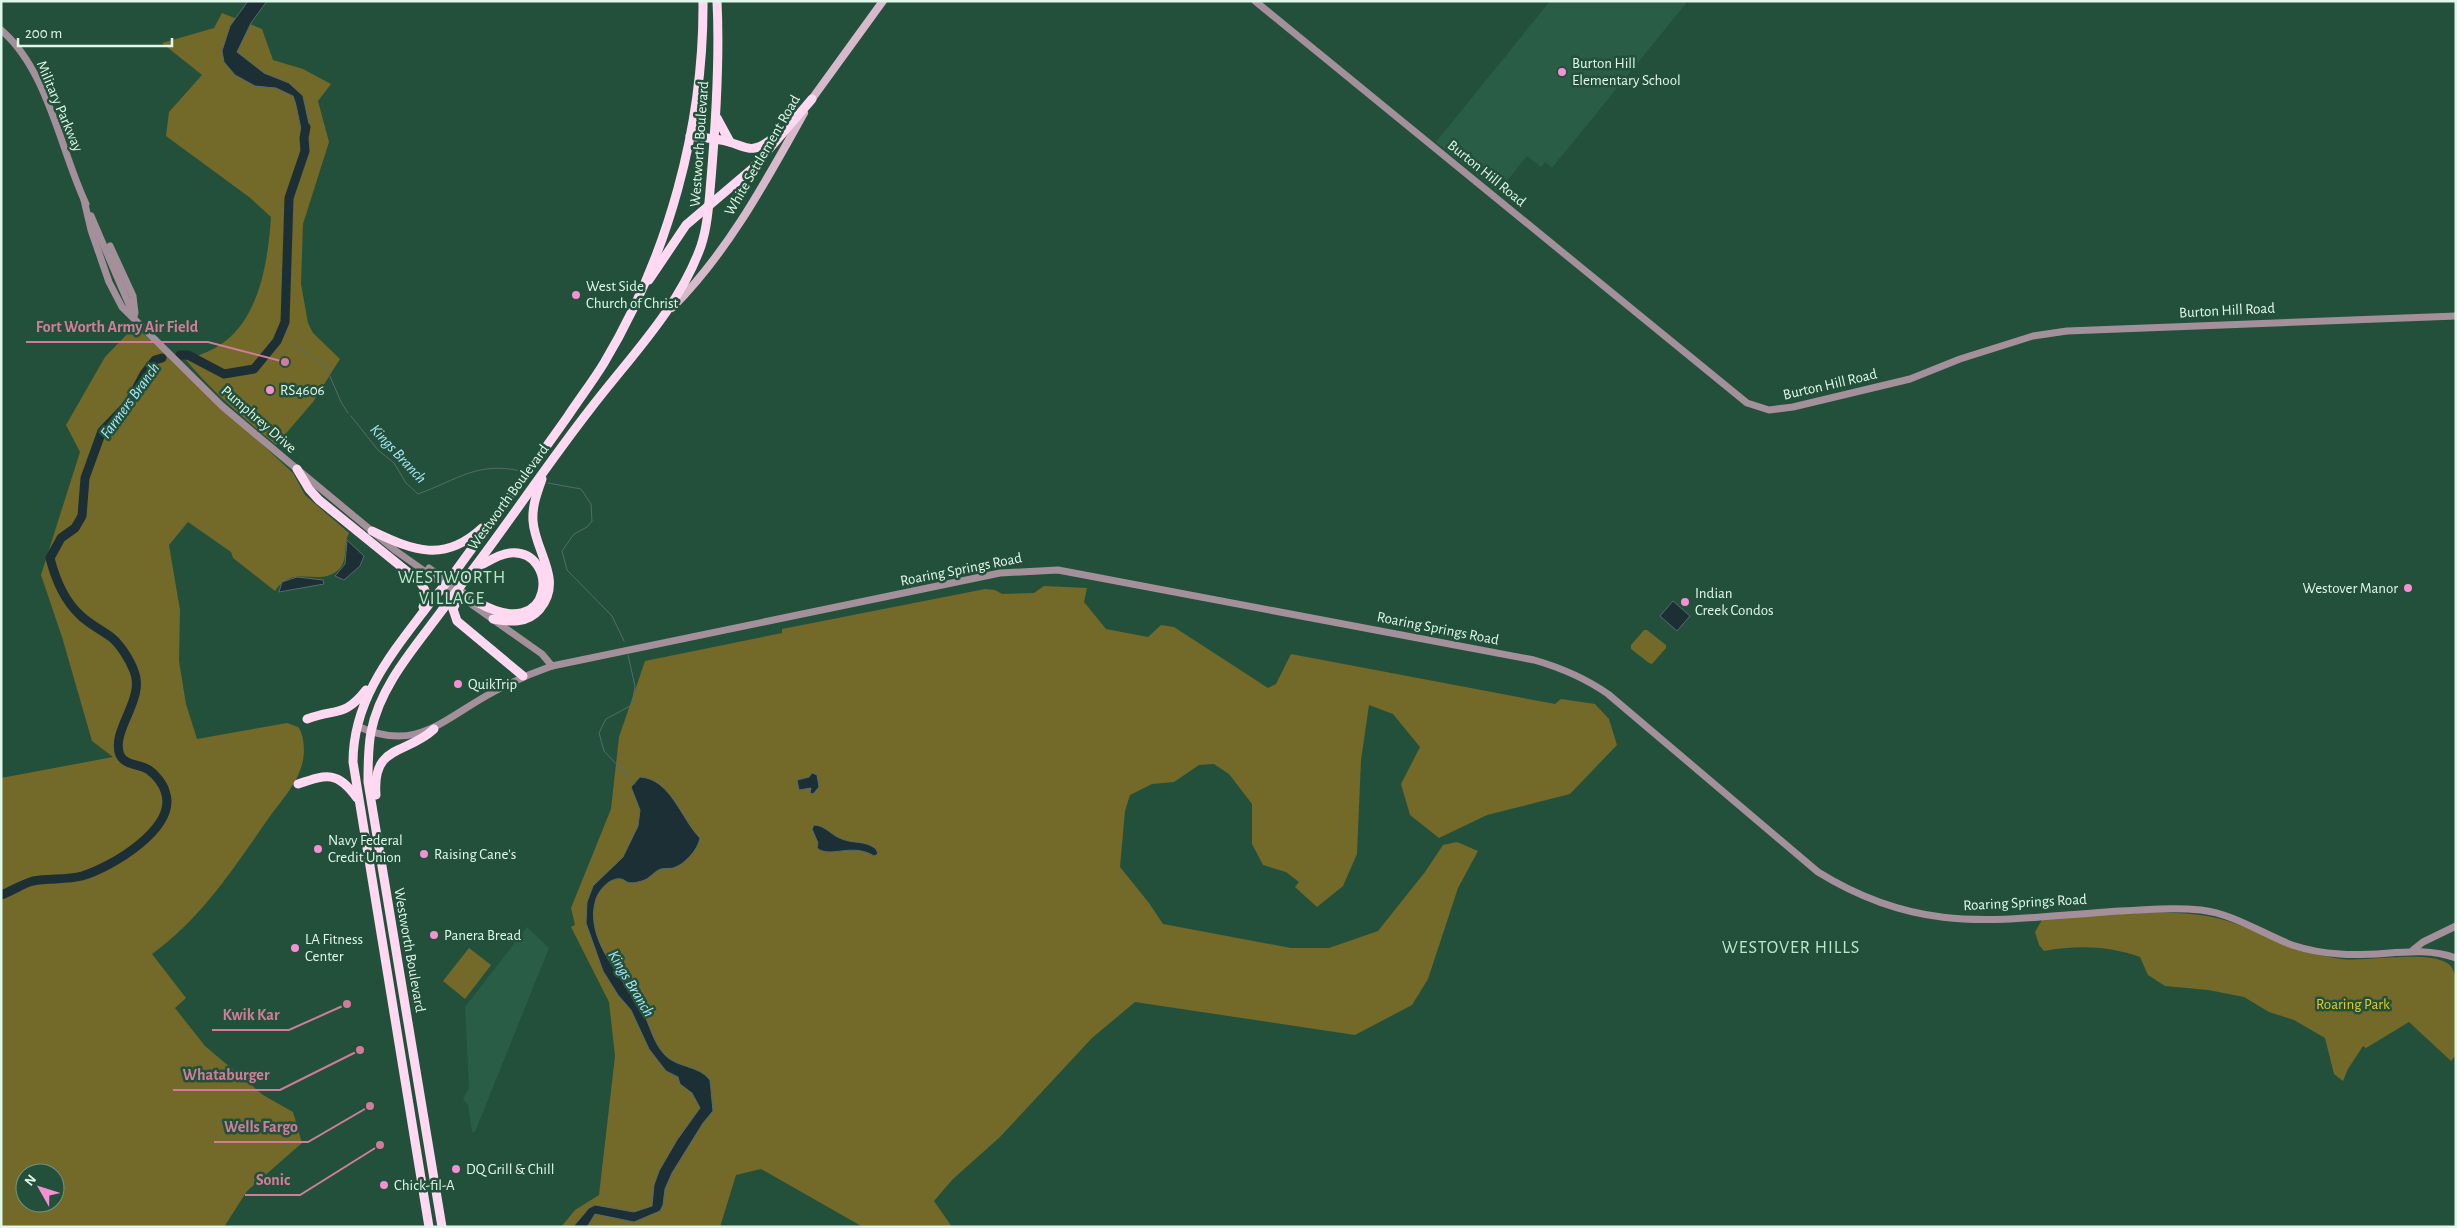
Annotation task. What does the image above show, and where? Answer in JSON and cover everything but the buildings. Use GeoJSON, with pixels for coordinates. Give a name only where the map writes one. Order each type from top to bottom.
{"type":"FeatureCollection","features":[{"type":"Feature","properties":{"kind":"main road","name":"Westworth Boulevard"},"geometry":{"type":"LineString","coordinates":[[430,1227],[358,798],[353,762],[357,726],[364,703],[379,674],[552,439],[594,378],[609,356],[640,292],[667,222],[690,136],[702,48],[704,1]]}},
{"type":"Feature","properties":{"kind":"main road","name":"Westworth Boulevard"},"geometry":{"type":"LineString","coordinates":[[442,1227],[368,782],[371,732],[381,703],[399,669],[562,446],[660,319],[693,264],[705,232],[714,139],[716,114],[716,1]]}},
{"type":"Feature","properties":{"kind":"main road","name":"White Settlement Road"},"geometry":{"type":"LineString","coordinates":[[660,319],[680,299],[732,234],[760,191],[812,98],[883,1]]}},
{"type":"Feature","properties":{"kind":"main road"},"geometry":{"type":"LineString","coordinates":[[640,292],[686,225],[752,169],[812,98]]}},
{"type":"Feature","properties":{"kind":"main road"},"geometry":{"type":"LineString","coordinates":[[716,114],[720,126],[730,142]]}},
{"type":"Feature","properties":{"kind":"main road"},"geometry":{"type":"LineString","coordinates":[[690,136],[730,142],[740,148],[751,149],[761,147],[784,130]]}},
{"type":"Feature","properties":{"kind":"main road"},"geometry":{"type":"LineString","coordinates":[[594,378],[607,387]]}},
{"type":"Feature","properties":{"kind":"main road"},"geometry":{"type":"LineString","coordinates":[[552,439],[562,446]]}},
{"type":"Feature","properties":{"kind":"main road"},"geometry":{"type":"LineString","coordinates":[[296,469],[308,489],[319,500],[425,588],[428,599],[410,630]]}},
{"type":"Feature","properties":{"kind":"main road"},"geometry":{"type":"LineString","coordinates":[[493,619],[508,621],[525,620],[539,610],[548,597],[550,577],[535,535],[533,522],[535,498],[544,471]]}},
{"type":"Feature","properties":{"kind":"main road"},"geometry":{"type":"LineString","coordinates":[[372,531],[400,544],[435,551],[451,548],[463,542],[495,516]]}},
{"type":"Feature","properties":{"kind":"main road"},"geometry":{"type":"LineString","coordinates":[[477,602],[495,612],[509,615],[523,613],[535,606],[542,594],[544,578],[537,564],[525,555],[517,553],[496,557],[471,573],[453,609],[457,621],[524,676]]}},
{"type":"Feature","properties":{"kind":"main road"},"geometry":{"type":"LineString","coordinates":[[388,661],[399,669]]}},
{"type":"Feature","properties":{"kind":"main road"},"geometry":{"type":"LineString","coordinates":[[307,719],[348,709],[379,674]]}},
{"type":"Feature","properties":{"kind":"main road"},"geometry":{"type":"LineString","coordinates":[[377,833],[379,823],[375,783],[381,766],[397,748],[424,738],[434,729]]}},
{"type":"Feature","properties":{"kind":"main road"},"geometry":{"type":"LineString","coordinates":[[298,784],[322,776],[333,776],[341,780],[358,798]]}},
{"type":"Feature","properties":{"kind":"main road"},"geometry":{"type":"LineString","coordinates":[[389,987],[395,997],[402,1039],[405,1043],[412,1044]]}},
{"type":"Feature","properties":{"kind":"main road"},"geometry":{"type":"LineString","coordinates":[[402,1063],[410,1073],[422,1141],[428,1144]]}},
{"type":"Feature","properties":{"kind":"street","name":"Burton Hill Road"},"geometry":{"type":"LineString","coordinates":[[1255,1],[1747,403],[1762,409],[1777,410],[1838,395],[1877,388],[1914,378],[1960,359],[2015,342],[2058,332],[2456,316]]}},
{"type":"Feature","properties":{"kind":"street","name":"Military Parkway"},"geometry":{"type":"LineString","coordinates":[[1,30],[13,40],[34,74],[84,200],[135,319]]}},
{"type":"Feature","properties":{"kind":"street","name":"Military Parkway"},"geometry":{"type":"LineString","coordinates":[[84,200],[110,246],[135,319]]}},
{"type":"Feature","properties":{"kind":"street","name":"Pumphrey Drive"},"geometry":{"type":"LineString","coordinates":[[135,319],[222,406],[372,531]]}},
{"type":"Feature","properties":{"kind":"street"},"geometry":{"type":"LineString","coordinates":[[372,531],[477,602]]}},
{"type":"Feature","properties":{"kind":"street"},"geometry":{"type":"LineString","coordinates":[[372,531],[396,551],[542,654],[552,666]]}},
{"type":"Feature","properties":{"kind":"street","name":"Roaring Springs Road"},"geometry":{"type":"LineString","coordinates":[[357,726],[371,732],[397,736],[417,734],[434,729],[485,697],[524,676],[552,666],[1000,573],[1040,569],[1068,571],[1534,660],[1562,668],[1608,694],[1818,872],[1854,892],[1886,906],[1926,916],[1980,921],[2142,909],[2204,910],[2246,922],[2293,945],[2321,952],[2360,955],[2412,950],[2431,951],[2456,958]]}},
{"type":"Feature","properties":{"kind":"street"},"geometry":{"type":"LineString","coordinates":[[2412,950],[2423,942],[2456,926]]}},
{"type":"Feature","properties":{"kind":"shaded area","name":"Burton Hill Elementary School"},"geometry":{"type":"Polygon","coordinates":[[[1550,1],[1688,1],[1552,168],[1545,162],[1541,167],[1527,156],[1498,192],[1436,142],[1550,1]]]}},
{"type":"Feature","properties":{"kind":"shaded area"},"geometry":{"type":"Polygon","coordinates":[[[527,927],[549,948],[475,1132],[472,1132],[468,1105],[463,1099],[469,1088],[465,1007],[527,927]]]}},
{"type":"Feature","properties":{"kind":"green space"},"geometry":{"type":"Polygon","coordinates":[[[222,13],[262,29],[273,60],[303,69],[331,84],[318,101],[329,142],[303,224],[301,284],[308,323],[313,333],[340,359],[313,402],[276,445],[218,394],[186,360],[215,348],[230,337],[242,324],[251,308],[264,272],[270,235],[271,217],[249,197],[166,136],[169,112],[202,75],[162,43],[214,28],[222,13]]]}},
{"type":"Feature","properties":{"kind":"green space"},"geometry":{"type":"Polygon","coordinates":[[[135,326],[293,473],[305,495],[349,533],[341,567],[325,576],[291,578],[282,583],[275,591],[233,558],[231,552],[188,522],[169,545],[180,610],[179,661],[186,704],[197,739],[287,723],[298,727],[304,743],[301,768],[289,791],[216,892],[186,925],[152,954],[186,998],[175,1008],[205,1046],[263,1095],[293,1112],[302,1143],[247,1191],[224,1227],[1,1227],[1,778],[113,757],[92,741],[62,637],[41,575],[80,452],[66,425],[105,357],[135,326]]]}},
{"type":"Feature","properties":{"kind":"green space"},"geometry":{"type":"Polygon","coordinates":[[[1044,586],[1087,588],[1084,602],[1106,629],[1148,637],[1161,625],[1174,627],[1268,688],[1276,684],[1291,654],[1555,704],[1561,699],[1595,704],[1609,719],[1617,745],[1570,794],[1487,815],[1439,838],[1410,815],[1401,784],[1420,747],[1393,714],[1369,705],[1361,760],[1357,854],[1343,886],[1317,907],[1295,887],[1299,882],[1286,872],[1263,865],[1252,844],[1252,804],[1229,774],[1214,764],[1199,765],[1174,782],[1152,784],[1130,795],[1125,811],[1120,867],[1163,924],[1291,948],[1329,948],[1378,931],[1425,872],[1443,845],[1457,842],[1478,851],[1458,888],[1428,979],[1412,1005],[1355,1035],[1135,1002],[1092,1038],[1000,1137],[953,1179],[934,1201],[952,1227],[863,1227],[761,1169],[736,1175],[720,1227],[561,1227],[575,1210],[599,1195],[615,1056],[609,1002],[571,927],[575,925],[571,908],[611,809],[619,737],[645,661],[782,633],[782,629],[985,589],[995,590],[1002,594],[1034,593],[1044,586]]]}},
{"type":"Feature","properties":{"kind":"green space"},"geometry":{"type":"Polygon","coordinates":[[[1644,630],[1647,630],[1666,645],[1666,648],[1652,664],[1631,649],[1631,645],[1644,630]]]}},
{"type":"Feature","properties":{"kind":"green space","name":"Roaring Park"},"geometry":{"type":"Polygon","coordinates":[[[2156,912],[2219,918],[2327,957],[2352,960],[2425,957],[2447,963],[2452,968],[2456,979],[2456,1055],[2451,1061],[2409,1022],[2366,1048],[2363,1046],[2348,1069],[2343,1081],[2334,1074],[2325,1038],[2294,1020],[2269,1012],[2244,997],[2208,990],[2165,986],[2148,975],[2140,957],[2128,953],[2081,947],[2044,951],[2039,945],[2035,932],[2043,918],[2156,912]]]}},
{"type":"Feature","properties":{"kind":"green space"},"geometry":{"type":"Polygon","coordinates":[[[469,948],[491,965],[465,999],[443,981],[469,948]]]}},
{"type":"Feature","properties":{"kind":"water"},"geometry":{"type":"Polygon","coordinates":[[[248,1],[267,1],[251,23],[237,52],[264,73],[289,83],[303,96],[309,124],[309,135],[305,140],[293,96],[276,88],[255,86],[235,75],[224,62],[222,51],[230,26],[248,1]]]}},
{"type":"Feature","properties":{"kind":"water"},"geometry":{"type":"Polygon","coordinates":[[[347,540],[364,556],[360,566],[344,580],[335,576],[345,564],[347,540]]]}},
{"type":"Feature","properties":{"kind":"water"},"geometry":{"type":"Polygon","coordinates":[[[297,577],[323,580],[324,584],[279,592],[282,582],[297,577]]]}},
{"type":"Feature","properties":{"kind":"water"},"geometry":{"type":"Polygon","coordinates":[[[1673,601],[1690,616],[1677,631],[1660,616],[1673,601]]]}},
{"type":"Feature","properties":{"kind":"water"},"geometry":{"type":"Polygon","coordinates":[[[812,773],[817,775],[819,787],[813,794],[810,793],[811,788],[799,790],[797,780],[809,777],[812,773]]]}},
{"type":"Feature","properties":{"kind":"water"},"geometry":{"type":"Polygon","coordinates":[[[640,777],[651,779],[668,792],[700,838],[699,843],[682,864],[673,868],[659,870],[647,879],[634,883],[622,879],[609,882],[596,899],[595,929],[607,958],[642,1010],[660,1049],[669,1059],[700,1072],[710,1080],[713,1111],[703,1123],[672,1173],[665,1189],[663,1205],[660,1211],[634,1222],[595,1214],[587,1227],[573,1227],[589,1208],[595,1205],[634,1212],[652,1206],[654,1185],[659,1171],[677,1140],[700,1108],[692,1093],[680,1084],[678,1077],[666,1071],[649,1049],[631,1010],[618,995],[603,971],[586,923],[587,902],[593,886],[623,857],[638,826],[640,810],[631,787],[640,777]]]}},
{"type":"Feature","properties":{"kind":"water"},"geometry":{"type":"Polygon","coordinates":[[[814,825],[822,827],[842,839],[872,846],[878,854],[874,856],[858,850],[822,851],[817,848],[818,843],[812,829],[814,825]]]}},
{"type":"Feature","properties":{"kind":"waterway","name":"Farmers Branch"},"geometry":{"type":"LineString","coordinates":[[180,355],[188,355],[224,374],[254,369],[277,341],[285,322],[289,198],[305,151],[304,138],[306,127]]}},
{"type":"Feature","properties":{"kind":"waterway","name":"Kings Branch"},"geometry":{"type":"LineString","coordinates":[[285,322],[288,339],[326,367],[341,402],[348,413]]}},
{"type":"Feature","properties":{"kind":"waterway","name":"Farmers Branch"},"geometry":{"type":"LineString","coordinates":[[1,895],[33,881],[82,876],[109,865],[139,844],[152,832],[162,819],[167,805],[163,785],[157,777],[146,768],[122,759],[120,755],[118,746],[120,736],[135,693],[134,671],[114,640],[83,618],[70,603],[58,581],[50,558],[61,538],[75,528],[82,516],[85,478],[102,431],[128,404],[144,374],[155,360],[162,358]]}},
{"type":"Feature","properties":{"kind":"waterway","name":"Kings Branch"},"geometry":{"type":"LineString","coordinates":[[351,416],[378,450],[394,463],[406,483],[418,494],[479,470],[492,468],[521,471]]}},
{"type":"Feature","properties":{"kind":"waterway","name":"Kings Branch"},"geometry":{"type":"LineString","coordinates":[[548,483],[581,489],[591,504],[592,521],[587,527],[574,534],[562,551],[567,570],[612,616],[624,641]]}},
{"type":"Feature","properties":{"kind":"waterway","name":"Kings Branch"},"geometry":{"type":"LineString","coordinates":[[628,655],[635,686],[632,705],[606,719],[599,733],[604,751],[635,784]]}},
{"type":"Feature","properties":{"kind":"place","name":"Burton Hill Elementary School"},"geometry":{"type":"Point","coordinates":[1562,72]}},
{"type":"Feature","properties":{"kind":"place","name":"West Side Church of Christ"},"geometry":{"type":"Point","coordinates":[576,295]}},
{"type":"Feature","properties":{"kind":"place","name":"Fort Worth Army Air Field"},"geometry":{"type":"Point","coordinates":[285,362]}},
{"type":"Feature","properties":{"kind":"place","name":"RS4606"},"geometry":{"type":"Point","coordinates":[270,390]}},
{"type":"Feature","properties":{"kind":"place","name":"Westover Manor"},"geometry":{"type":"Point","coordinates":[2408,588]}},
{"type":"Feature","properties":{"kind":"place","name":"Indian Creek Condos"},"geometry":{"type":"Point","coordinates":[1685,602]}},
{"type":"Feature","properties":{"kind":"place","name":"QuikTrip"},"geometry":{"type":"Point","coordinates":[458,684]}},
{"type":"Feature","properties":{"kind":"place","name":"Navy Federal Credit Union"},"geometry":{"type":"Point","coordinates":[318,849]}},
{"type":"Feature","properties":{"kind":"place","name":"Raising Cane's"},"geometry":{"type":"Point","coordinates":[424,854]}},
{"type":"Feature","properties":{"kind":"place","name":"Panera Bread"},"geometry":{"type":"Point","coordinates":[434,935]}},
{"type":"Feature","properties":{"kind":"place","name":"LA Fitness Center"},"geometry":{"type":"Point","coordinates":[295,948]}},
{"type":"Feature","properties":{"kind":"place","name":"Kwik Kar"},"geometry":{"type":"Point","coordinates":[347,1004]}},
{"type":"Feature","properties":{"kind":"place","name":"Whataburger"},"geometry":{"type":"Point","coordinates":[360,1050]}},
{"type":"Feature","properties":{"kind":"place","name":"Wells Fargo"},"geometry":{"type":"Point","coordinates":[370,1106]}},
{"type":"Feature","properties":{"kind":"place","name":"Sonic"},"geometry":{"type":"Point","coordinates":[380,1145]}},
{"type":"Feature","properties":{"kind":"place","name":"DQ Grill & Chill"},"geometry":{"type":"Point","coordinates":[456,1169]}},
{"type":"Feature","properties":{"kind":"place","name":"Chick-fil-A"},"geometry":{"type":"Point","coordinates":[384,1185]}},
{"type":"Feature","properties":{"kind":"district","name":"WESTWORTH VILLAGE"},"geometry":{"type":"Point","coordinates":[452,587]}},
{"type":"Feature","properties":{"kind":"district","name":"WESTOVER HILLS"},"geometry":{"type":"Point","coordinates":[1791,947]}}]}
